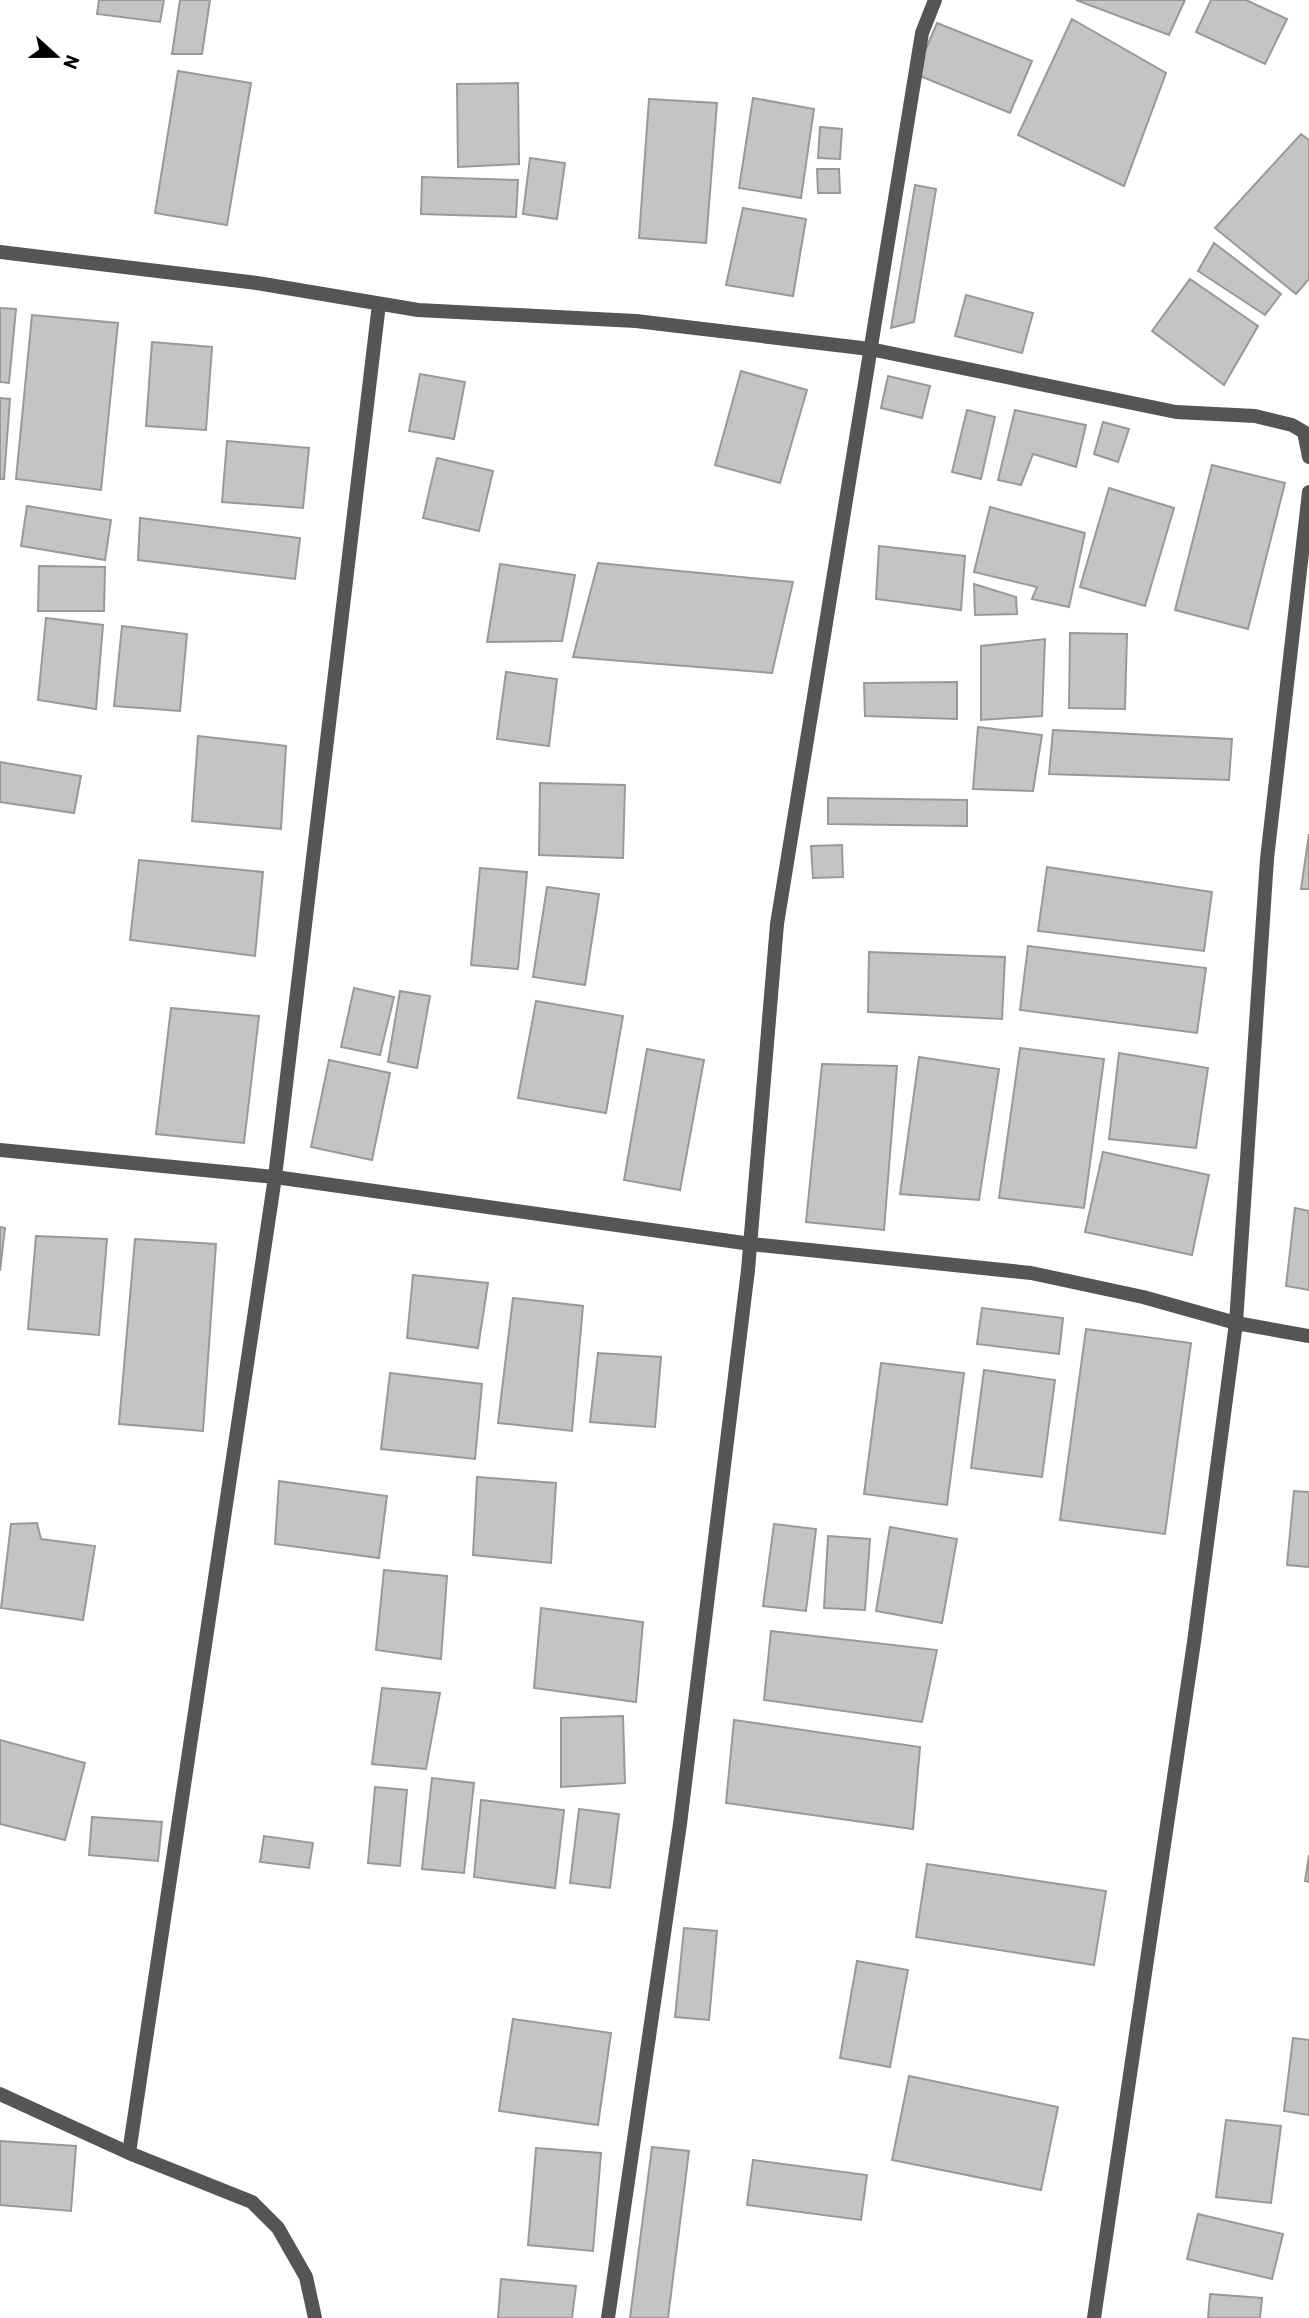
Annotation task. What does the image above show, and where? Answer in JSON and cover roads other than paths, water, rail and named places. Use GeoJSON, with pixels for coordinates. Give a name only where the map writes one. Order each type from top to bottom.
{"type":"FeatureCollection","features":[{"type":"Feature","properties":{"kind":"street"},"geometry":{"type":"LineString","coordinates":[[608,2318],[680,1824],[751,1244],[777,924],[922,33],[935,0]]}},
{"type":"Feature","properties":{"kind":"street"},"geometry":{"type":"LineString","coordinates":[[0,251],[257,284],[418,310],[636,320],[870,349],[1176,412],[1255,416],[1292,425],[1304,432],[1309,457]]}},
{"type":"Feature","properties":{"kind":"street"},"geometry":{"type":"LineString","coordinates":[[129,2153],[275,1177],[379,304]]}},
{"type":"Feature","properties":{"kind":"street"},"geometry":{"type":"LineString","coordinates":[[1094,2318],[1194,1642],[1236,1323],[1267,859],[1309,492]]}},
{"type":"Feature","properties":{"kind":"street"},"geometry":{"type":"LineString","coordinates":[[0,1150],[275,1177],[751,1244],[1031,1273],[1143,1297],[1236,1323],[1309,1336]]}},
{"type":"Feature","properties":{"kind":"street"},"geometry":{"type":"LineString","coordinates":[[0,2094],[129,2153],[252,2202],[278,2228],[306,2277],[315,2318]]}}]}
